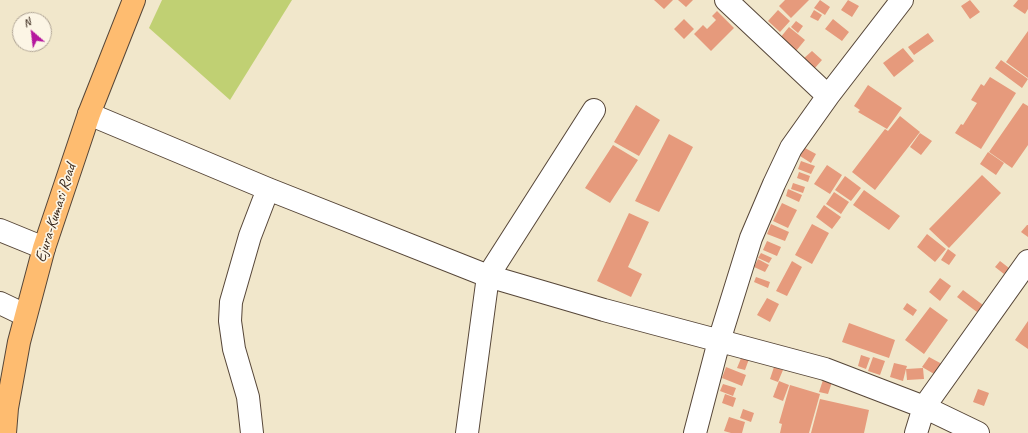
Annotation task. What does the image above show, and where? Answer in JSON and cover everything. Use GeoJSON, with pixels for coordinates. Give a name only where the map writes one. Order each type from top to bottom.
{"type":"FeatureCollection","features":[{"type":"Feature","properties":{"kind":"main road","name":"Ejura-Kumasi Road"},"geometry":{"type":"LineString","coordinates":[[5,433],[7,408],[19,342],[44,248],[89,114],[134,0]]}},
{"type":"Feature","properties":{"kind":"street"},"geometry":{"type":"LineString","coordinates":[[726,0],[828,96]]}},
{"type":"Feature","properties":{"kind":"street"},"geometry":{"type":"LineString","coordinates":[[695,433],[720,341],[751,238],[791,148],[828,96],[902,0]]}},
{"type":"Feature","properties":{"kind":"street"},"geometry":{"type":"LineString","coordinates":[[467,433],[488,276],[594,110]]}},
{"type":"Feature","properties":{"kind":"street"},"geometry":{"type":"LineString","coordinates":[[89,114],[268,189],[488,276],[604,310],[826,369],[924,407],[978,433]]}},
{"type":"Feature","properties":{"kind":"street"},"geometry":{"type":"LineString","coordinates":[[252,433],[248,397],[234,349],[230,321],[231,302],[250,236],[268,189]]}},
{"type":"Feature","properties":{"kind":"street"},"geometry":{"type":"LineString","coordinates":[[0,230],[44,248]]}},
{"type":"Feature","properties":{"kind":"street"},"geometry":{"type":"LineString","coordinates":[[916,433],[924,407],[1028,260]]}},
{"type":"Feature","properties":{"kind":"street"},"geometry":{"type":"LineString","coordinates":[[0,303],[26,315]]}},
{"type":"Feature","properties":{"kind":"green space"},"geometry":{"type":"Polygon","coordinates":[[[162,0],[292,0],[230,100],[149,28],[162,0]]]}},
{"type":"Feature","properties":{"kind":"building"},"geometry":{"type":"Polygon","coordinates":[[[654,0],[673,0],[664,9],[654,0]]]}},
{"type":"Feature","properties":{"kind":"building"},"geometry":{"type":"Polygon","coordinates":[[[678,0],[693,0],[686,7],[678,0]]]}},
{"type":"Feature","properties":{"kind":"building"},"geometry":{"type":"Polygon","coordinates":[[[785,0],[809,0],[791,18],[779,6],[785,0]]]}},
{"type":"Feature","properties":{"kind":"building"},"geometry":{"type":"Polygon","coordinates":[[[820,0],[830,7],[825,15],[814,8],[820,0]]]}},
{"type":"Feature","properties":{"kind":"building"},"geometry":{"type":"Polygon","coordinates":[[[848,0],[859,6],[852,17],[841,10],[848,0]]]}},
{"type":"Feature","properties":{"kind":"building"},"geometry":{"type":"Polygon","coordinates":[[[970,0],[980,12],[970,19],[961,6],[970,0]]]}},
{"type":"Feature","properties":{"kind":"building"},"geometry":{"type":"Polygon","coordinates":[[[1018,0],[1028,0],[1028,9],[1025,14],[1013,6],[1018,0]]]}},
{"type":"Feature","properties":{"kind":"building"},"geometry":{"type":"Polygon","coordinates":[[[778,10],[790,21],[780,32],[768,21],[778,10]]]}},
{"type":"Feature","properties":{"kind":"building"},"geometry":{"type":"Polygon","coordinates":[[[814,10],[822,15],[818,21],[810,17],[814,10]]]}},
{"type":"Feature","properties":{"kind":"building"},"geometry":{"type":"Polygon","coordinates":[[[717,11],[734,28],[711,51],[694,34],[703,25],[707,29],[716,20],[712,16],[717,11]]]}},
{"type":"Feature","properties":{"kind":"building"},"geometry":{"type":"Polygon","coordinates":[[[684,19],[694,29],[684,39],[674,29],[684,19]]]}},
{"type":"Feature","properties":{"kind":"building"},"geometry":{"type":"Polygon","coordinates":[[[833,19],[849,32],[842,41],[825,29],[833,19]]]}},
{"type":"Feature","properties":{"kind":"building"},"geometry":{"type":"Polygon","coordinates":[[[796,21],[803,26],[798,33],[791,27],[796,21]]]}},
{"type":"Feature","properties":{"kind":"building"},"geometry":{"type":"Polygon","coordinates":[[[789,27],[805,40],[796,51],[780,38],[789,27]]]}},
{"type":"Feature","properties":{"kind":"building"},"geometry":{"type":"Polygon","coordinates":[[[1028,31],[1028,78],[1006,62],[1028,31]]]}},
{"type":"Feature","properties":{"kind":"building"},"geometry":{"type":"Polygon","coordinates":[[[928,33],[934,41],[914,55],[908,47],[928,33]]]}},
{"type":"Feature","properties":{"kind":"building"},"geometry":{"type":"Polygon","coordinates":[[[903,48],[914,61],[894,77],[883,63],[903,48]]]}},
{"type":"Feature","properties":{"kind":"building"},"geometry":{"type":"Polygon","coordinates":[[[812,51],[822,60],[814,69],[803,59],[812,51]]]}},
{"type":"Feature","properties":{"kind":"building"},"geometry":{"type":"Polygon","coordinates":[[[1001,60],[1028,79],[1022,88],[995,68],[1001,60]]]}},
{"type":"Feature","properties":{"kind":"building"},"geometry":{"type":"Polygon","coordinates":[[[990,77],[1016,93],[981,149],[955,133],[961,124],[963,125],[977,103],[971,100],[981,84],[984,86],[990,77]]]}},
{"type":"Feature","properties":{"kind":"building"},"geometry":{"type":"Polygon","coordinates":[[[868,85],[902,108],[887,129],[858,112],[860,110],[854,106],[868,85]]]}},
{"type":"Feature","properties":{"kind":"building"},"geometry":{"type":"Polygon","coordinates":[[[1023,103],[1028,106],[1028,145],[1012,168],[989,152],[1023,103]]]}},
{"type":"Feature","properties":{"kind":"building"},"geometry":{"type":"Polygon","coordinates":[[[636,105],[660,120],[639,156],[614,142],[636,105]]]}},
{"type":"Feature","properties":{"kind":"building"},"geometry":{"type":"Polygon","coordinates":[[[900,116],[920,132],[875,190],[852,172],[885,129],[888,131],[900,116]]]}},
{"type":"Feature","properties":{"kind":"building"},"geometry":{"type":"Polygon","coordinates":[[[920,133],[932,141],[921,155],[910,147],[920,133]]]}},
{"type":"Feature","properties":{"kind":"building"},"geometry":{"type":"Polygon","coordinates":[[[669,134],[693,147],[659,212],[635,201],[669,134]]]}},
{"type":"Feature","properties":{"kind":"building"},"geometry":{"type":"Polygon","coordinates":[[[613,145],[638,160],[610,203],[585,188],[613,145]]]}},
{"type":"Feature","properties":{"kind":"building"},"geometry":{"type":"Polygon","coordinates":[[[805,148],[816,154],[811,163],[800,156],[805,148]]]}},
{"type":"Feature","properties":{"kind":"building"},"geometry":{"type":"Polygon","coordinates":[[[988,152],[1004,163],[996,175],[980,164],[988,152]]]}},
{"type":"Feature","properties":{"kind":"building"},"geometry":{"type":"Polygon","coordinates":[[[801,161],[815,166],[811,174],[798,169],[801,161]]]}},
{"type":"Feature","properties":{"kind":"building"},"geometry":{"type":"Polygon","coordinates":[[[827,165],[842,175],[830,194],[814,184],[827,165]]]}},
{"type":"Feature","properties":{"kind":"building"},"geometry":{"type":"Polygon","coordinates":[[[799,172],[810,176],[808,182],[797,178],[799,172]]]}},
{"type":"Feature","properties":{"kind":"building"},"geometry":{"type":"Polygon","coordinates":[[[982,175],[1001,193],[949,248],[929,229],[982,175]]]}},
{"type":"Feature","properties":{"kind":"building"},"geometry":{"type":"Polygon","coordinates":[[[845,176],[861,188],[851,201],[835,190],[845,176]]]}},
{"type":"Feature","properties":{"kind":"building"},"geometry":{"type":"Polygon","coordinates":[[[793,183],[805,187],[803,193],[791,189],[793,183]]]}},
{"type":"Feature","properties":{"kind":"building"},"geometry":{"type":"Polygon","coordinates":[[[788,189],[802,195],[799,202],[786,196],[788,189]]]}},
{"type":"Feature","properties":{"kind":"building"},"geometry":{"type":"Polygon","coordinates":[[[864,190],[900,216],[889,230],[853,205],[864,190]]]}},
{"type":"Feature","properties":{"kind":"building"},"geometry":{"type":"Polygon","coordinates":[[[834,192],[849,202],[841,214],[826,204],[834,192]]]}},
{"type":"Feature","properties":{"kind":"building"},"geometry":{"type":"Polygon","coordinates":[[[782,203],[797,210],[788,228],[773,221],[782,203]]]}},
{"type":"Feature","properties":{"kind":"building"},"geometry":{"type":"Polygon","coordinates":[[[824,205],[841,217],[832,229],[816,217],[824,205]]]}},
{"type":"Feature","properties":{"kind":"building"},"geometry":{"type":"Polygon","coordinates":[[[629,213],[649,222],[628,267],[642,274],[631,297],[597,281],[629,213]]]}},
{"type":"Feature","properties":{"kind":"building"},"geometry":{"type":"Polygon","coordinates":[[[771,224],[789,232],[785,241],[767,234],[771,224]]]}},
{"type":"Feature","properties":{"kind":"building"},"geometry":{"type":"Polygon","coordinates":[[[812,224],[829,233],[812,264],[795,255],[812,224]]]}},
{"type":"Feature","properties":{"kind":"building"},"geometry":{"type":"Polygon","coordinates":[[[1028,225],[1028,237],[1021,232],[1028,225]]]}},
{"type":"Feature","properties":{"kind":"building"},"geometry":{"type":"Polygon","coordinates":[[[927,234],[946,249],[935,262],[917,247],[927,234]]]}},
{"type":"Feature","properties":{"kind":"building"},"geometry":{"type":"Polygon","coordinates":[[[767,241],[781,247],[777,256],[763,250],[767,241]]]}},
{"type":"Feature","properties":{"kind":"building"},"geometry":{"type":"Polygon","coordinates":[[[948,249],[956,255],[949,265],[941,260],[948,249]]]}},
{"type":"Feature","properties":{"kind":"building"},"geometry":{"type":"Polygon","coordinates":[[[761,253],[772,258],[769,263],[758,258],[761,253]]]}},
{"type":"Feature","properties":{"kind":"building"},"geometry":{"type":"Polygon","coordinates":[[[758,259],[769,265],[765,272],[754,267],[758,259]]]}},
{"type":"Feature","properties":{"kind":"building"},"geometry":{"type":"Polygon","coordinates":[[[792,261],[802,267],[787,296],[776,291],[792,261]]]}},
{"type":"Feature","properties":{"kind":"building"},"geometry":{"type":"Polygon","coordinates":[[[1000,261],[1009,268],[1004,274],[995,267],[1000,261]]]}},
{"type":"Feature","properties":{"kind":"building"},"geometry":{"type":"Polygon","coordinates":[[[756,277],[770,282],[768,288],[754,282],[756,277]]]}},
{"type":"Feature","properties":{"kind":"building"},"geometry":{"type":"Polygon","coordinates":[[[940,278],[951,286],[940,301],[929,292],[940,278]]]}},
{"type":"Feature","properties":{"kind":"building"},"geometry":{"type":"Polygon","coordinates":[[[963,290],[983,305],[977,312],[957,297],[963,290]]]}},
{"type":"Feature","properties":{"kind":"building"},"geometry":{"type":"Polygon","coordinates":[[[767,298],[779,304],[770,322],[757,315],[767,298]]]}},
{"type":"Feature","properties":{"kind":"building"},"geometry":{"type":"Polygon","coordinates":[[[907,303],[917,310],[913,316],[903,309],[907,303]]]}},
{"type":"Feature","properties":{"kind":"building"},"geometry":{"type":"Polygon","coordinates":[[[930,307],[948,320],[924,354],[905,340],[930,307]]]}},
{"type":"Feature","properties":{"kind":"building"},"geometry":{"type":"Polygon","coordinates":[[[1028,321],[1028,349],[1015,340],[1028,321]]]}},
{"type":"Feature","properties":{"kind":"building"},"geometry":{"type":"Polygon","coordinates":[[[849,323],[895,340],[889,358],[842,342],[849,323]]]}},
{"type":"Feature","properties":{"kind":"building"},"geometry":{"type":"Polygon","coordinates":[[[861,355],[870,358],[866,369],[858,366],[861,355]]]}},
{"type":"Feature","properties":{"kind":"building"},"geometry":{"type":"Polygon","coordinates":[[[742,356],[749,359],[745,370],[737,368],[742,356]]]}},
{"type":"Feature","properties":{"kind":"building"},"geometry":{"type":"Polygon","coordinates":[[[873,357],[885,361],[880,375],[868,371],[873,357]]]}},
{"type":"Feature","properties":{"kind":"building"},"geometry":{"type":"Polygon","coordinates":[[[929,357],[942,364],[936,375],[922,367],[929,357]]]}},
{"type":"Feature","properties":{"kind":"building"},"geometry":{"type":"Polygon","coordinates":[[[894,363],[907,366],[903,381],[890,377],[894,363]]]}},
{"type":"Feature","properties":{"kind":"building"},"geometry":{"type":"Polygon","coordinates":[[[726,367],[746,375],[742,386],[722,378],[726,367]]]}},
{"type":"Feature","properties":{"kind":"building"},"geometry":{"type":"Polygon","coordinates":[[[774,367],[783,370],[778,382],[770,379],[774,367]]]}},
{"type":"Feature","properties":{"kind":"building"},"geometry":{"type":"Polygon","coordinates":[[[923,368],[924,379],[907,380],[906,369],[923,368]]]}},
{"type":"Feature","properties":{"kind":"building"},"geometry":{"type":"Polygon","coordinates":[[[823,380],[832,382],[828,394],[819,392],[823,380]]]}},
{"type":"Feature","properties":{"kind":"building"},"geometry":{"type":"Polygon","coordinates":[[[779,381],[789,385],[783,401],[773,397],[779,381]]]}},
{"type":"Feature","properties":{"kind":"building"},"geometry":{"type":"Polygon","coordinates":[[[723,384],[736,388],[733,396],[720,391],[723,384]]]}},
{"type":"Feature","properties":{"kind":"building"},"geometry":{"type":"Polygon","coordinates":[[[790,385],[820,394],[809,433],[780,433],[782,424],[779,423],[790,385]]]}},
{"type":"Feature","properties":{"kind":"building"},"geometry":{"type":"Polygon","coordinates":[[[978,389],[989,393],[984,406],[973,402],[978,389]]]}},
{"type":"Feature","properties":{"kind":"building"},"geometry":{"type":"Polygon","coordinates":[[[725,394],[736,398],[733,407],[722,403],[725,394]]]}},
{"type":"Feature","properties":{"kind":"building"},"geometry":{"type":"Polygon","coordinates":[[[820,399],[869,410],[864,433],[811,433],[820,399]]]}},
{"type":"Feature","properties":{"kind":"building"},"geometry":{"type":"Polygon","coordinates":[[[743,409],[754,413],[751,422],[740,418],[743,409]]]}},
{"type":"Feature","properties":{"kind":"building"},"geometry":{"type":"Polygon","coordinates":[[[729,417],[745,422],[742,433],[731,433],[724,431],[729,417]]]}}]}
